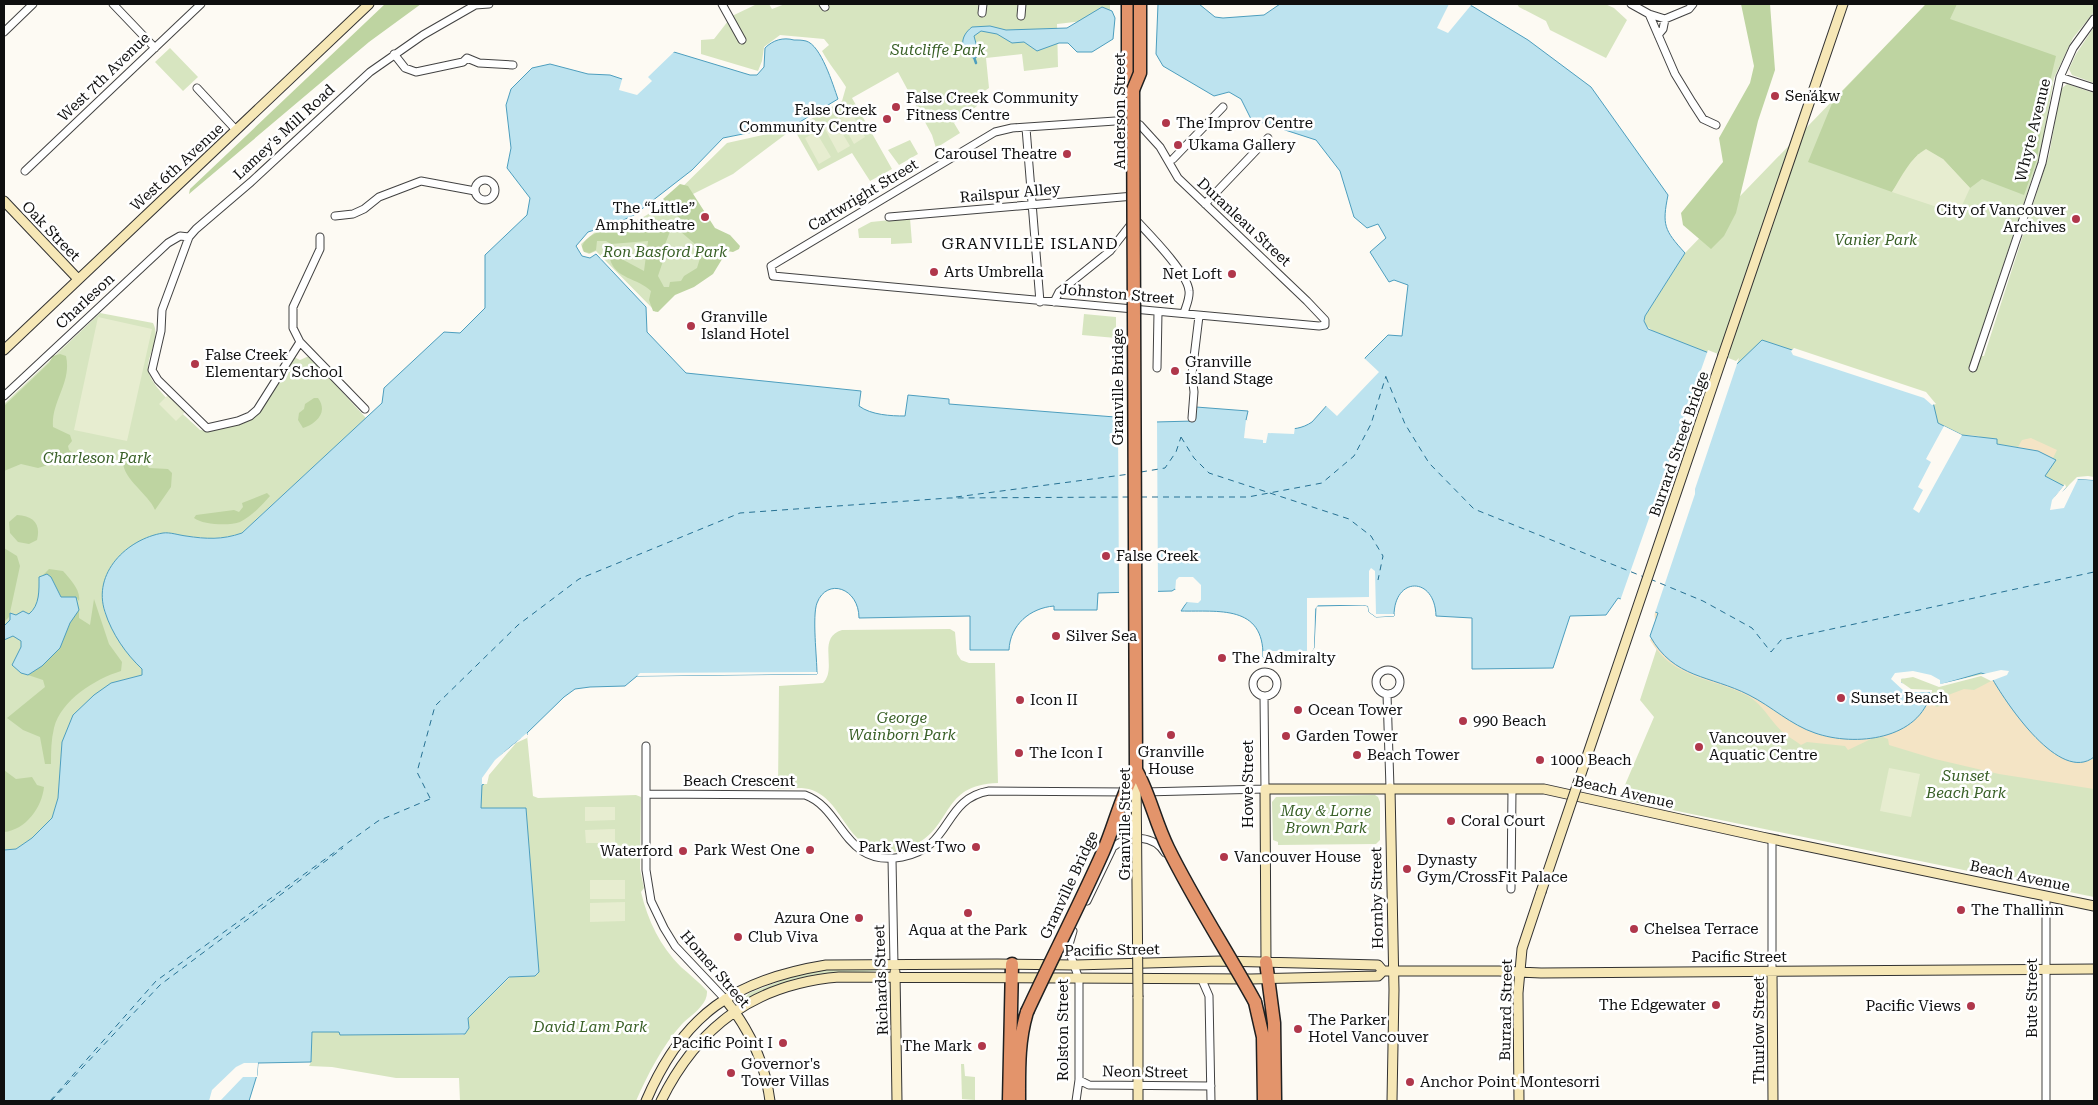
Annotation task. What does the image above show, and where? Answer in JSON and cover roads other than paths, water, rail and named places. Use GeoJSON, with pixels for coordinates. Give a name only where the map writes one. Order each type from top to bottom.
{"type":"FeatureCollection","features":[{"type":"Feature","properties":{"kind":"highway","name":"Granville Bridge"},"geometry":{"type":"LineString","coordinates":[[1128,4],[1128,74],[1133,90],[1136,770],[1145,786],[1154,816],[1168,848],[1255,1002],[1263,1037],[1264,1101]]}},
{"type":"Feature","properties":{"kind":"highway"},"geometry":{"type":"LineString","coordinates":[[1133,90],[1140,73],[1140,4]]}},
{"type":"Feature","properties":{"kind":"highway","name":"Granville Bridge"},"geometry":{"type":"LineString","coordinates":[[1019,1101],[1020,1050],[1022,1028],[1027,1012],[1100,859],[1116,820],[1126,788],[1136,770]]}},
{"type":"Feature","properties":{"kind":"highway"},"geometry":{"type":"LineString","coordinates":[[1266,962],[1274,1023],[1275,1101]]}},
{"type":"Feature","properties":{"kind":"highway"},"geometry":{"type":"LineString","coordinates":[[1009,1101],[1012,970]]}},
{"type":"Feature","properties":{"kind":"main road","name":"West 6th Avenue"},"geometry":{"type":"LineString","coordinates":[[4,350],[369,4]]}},
{"type":"Feature","properties":{"kind":"main road","name":"Burrard Street Bridge"},"geometry":{"type":"LineString","coordinates":[[1541,892],[1843,4]]}},
{"type":"Feature","properties":{"kind":"main road","name":"Oak Street"},"geometry":{"type":"LineString","coordinates":[[4,201],[78,279]]}},
{"type":"Feature","properties":{"kind":"main road","name":"Granville Bridge"},"geometry":{"type":"LineString","coordinates":[[1136,770],[1138,1085]]}},
{"type":"Feature","properties":{"kind":"main road","name":"Beach Avenue"},"geometry":{"type":"LineString","coordinates":[[1265,789],[1390,788],[1512,790],[1544,788],[1772,839],[2094,906]]}},
{"type":"Feature","properties":{"kind":"main road","name":"Hornby Street"},"geometry":{"type":"LineString","coordinates":[[1390,788],[1388,972],[1394,990],[1392,1101]]}},
{"type":"Feature","properties":{"kind":"main road","name":"Howe Street"},"geometry":{"type":"LineString","coordinates":[[1265,789],[1266,962]]}},
{"type":"Feature","properties":{"kind":"main road","name":"Burrard Street"},"geometry":{"type":"LineString","coordinates":[[1519,1101],[1520,972],[1522,949],[1541,892]]}},
{"type":"Feature","properties":{"kind":"main road","name":"Pacific Street"},"geometry":{"type":"LineString","coordinates":[[661,1101],[690,1053],[724,1018],[764,995],[808,981],[839,976],[895,976],[1139,963],[1220,961],[1378,964],[1388,972]]}},
{"type":"Feature","properties":{"kind":"main road","name":"Pacific Street"},"geometry":{"type":"LineString","coordinates":[[646,1101],[655,1078],[674,1048],[703,1015],[725,999],[760,981],[826,965],[894,965],[1012,970],[1079,979],[1268,979],[1378,976],[1388,972],[2094,969]]}},
{"type":"Feature","properties":{"kind":"main road","name":"Richards Street"},"geometry":{"type":"LineString","coordinates":[[894,965],[897,1101]]}},
{"type":"Feature","properties":{"kind":"main road","name":"Thurlow Street"},"geometry":{"type":"LineString","coordinates":[[1772,971],[1773,1101]]}},
{"type":"Feature","properties":{"kind":"main road","name":"Homer Street"},"geometry":{"type":"LineString","coordinates":[[725,999],[735,1011],[759,1054],[770,1101]]}},
{"type":"Feature","properties":{"kind":"main road"},"geometry":{"type":"LineString","coordinates":[[1138,1085],[1138,1101]]}},
{"type":"Feature","properties":{"kind":"street"},"geometry":{"type":"LineString","coordinates":[[4,32],[33,4]]}},
{"type":"Feature","properties":{"kind":"street"},"geometry":{"type":"LineString","coordinates":[[113,4],[154,48]]}},
{"type":"Feature","properties":{"kind":"street","name":"West 7th Avenue"},"geometry":{"type":"LineString","coordinates":[[25,171],[201,4]]}},
{"type":"Feature","properties":{"kind":"street","name":"Lamey's Mill Road"},"geometry":{"type":"LineString","coordinates":[[300,342],[257,410],[250,416],[238,421],[207,428],[158,380],[152,370],[162,331],[161,319],[165,299],[189,237],[349,90],[394,54],[476,5],[489,4]]}},
{"type":"Feature","properties":{"kind":"street"},"geometry":{"type":"LineString","coordinates":[[722,4],[742,40]]}},
{"type":"Feature","properties":{"kind":"street"},"geometry":{"type":"LineString","coordinates":[[982,13],[983,4]]}},
{"type":"Feature","properties":{"kind":"street"},"geometry":{"type":"LineString","coordinates":[[1021,16],[1022,4]]}},
{"type":"Feature","properties":{"kind":"street","name":"Anderson Street"},"geometry":{"type":"LineString","coordinates":[[1132,4],[1135,219]]}},
{"type":"Feature","properties":{"kind":"street"},"geometry":{"type":"LineString","coordinates":[[1631,4],[1649,14],[1665,19],[1691,6]]}},
{"type":"Feature","properties":{"kind":"street"},"geometry":{"type":"LineString","coordinates":[[1649,14],[1675,74],[1692,102],[1703,119],[1716,124]]}},
{"type":"Feature","properties":{"kind":"street"},"geometry":{"type":"LineString","coordinates":[[1658,35],[1664,29],[1665,19]]}},
{"type":"Feature","properties":{"kind":"street","name":"Whyte Avenue"},"geometry":{"type":"LineString","coordinates":[[1973,368],[2042,163],[2060,76],[2073,48],[2094,19]]}},
{"type":"Feature","properties":{"kind":"street"},"geometry":{"type":"LineString","coordinates":[[394,54],[405,68],[416,72],[463,62],[467,58],[479,63],[513,65]]}},
{"type":"Feature","properties":{"kind":"street"},"geometry":{"type":"LineString","coordinates":[[2060,76],[2094,88]]}},
{"type":"Feature","properties":{"kind":"street"},"geometry":{"type":"LineString","coordinates":[[197,88],[236,130]]}},
{"type":"Feature","properties":{"kind":"street"},"geometry":{"type":"LineString","coordinates":[[1173,159],[1222,107]]}},
{"type":"Feature","properties":{"kind":"street","name":"Cartwright Street"},"geometry":{"type":"LineString","coordinates":[[815,280],[773,276],[771,266],[996,132],[1134,117]]}},
{"type":"Feature","properties":{"kind":"street","name":"Duranleau Street"},"geometry":{"type":"LineString","coordinates":[[1134,117],[1148,134]]}},
{"type":"Feature","properties":{"kind":"street","name":"Duranleau Street"},"geometry":{"type":"LineString","coordinates":[[1134,117],[1160,148],[1178,178],[1317,311],[1325,320],[1325,325]]}},
{"type":"Feature","properties":{"kind":"street"},"geometry":{"type":"LineString","coordinates":[[1026,128],[1040,302]]}},
{"type":"Feature","properties":{"kind":"street"},"geometry":{"type":"LineString","coordinates":[[1205,204],[1268,138]]}},
{"type":"Feature","properties":{"kind":"street"},"geometry":{"type":"LineString","coordinates":[[335,216],[359,212],[379,198],[421,181],[475,191]]}},
{"type":"Feature","properties":{"kind":"street","name":"Railspur Alley"},"geometry":{"type":"LineString","coordinates":[[889,216],[1134,196]]}},
{"type":"Feature","properties":{"kind":"street"},"geometry":{"type":"LineString","coordinates":[[1054,302],[1059,292],[1110,252],[1135,219],[1166,253],[1186,280],[1189,296],[1184,313]]}},
{"type":"Feature","properties":{"kind":"street","name":"Charleson"},"geometry":{"type":"LineString","coordinates":[[4,396],[168,243],[180,236],[189,237]]}},
{"type":"Feature","properties":{"kind":"street"},"geometry":{"type":"LineString","coordinates":[[320,237],[320,249],[295,300],[292,313],[293,328],[300,342],[365,409]]}},
{"type":"Feature","properties":{"kind":"street","name":"Johnston Street"},"geometry":{"type":"LineString","coordinates":[[815,280],[1040,302],[1325,325]]}},
{"type":"Feature","properties":{"kind":"street"},"geometry":{"type":"LineString","coordinates":[[1157,368],[1158,312]]}},
{"type":"Feature","properties":{"kind":"street"},"geometry":{"type":"LineString","coordinates":[[1192,418],[1194,392],[1192,374],[1200,316]]}},
{"type":"Feature","properties":{"kind":"street","name":"Granville Street"},"geometry":{"type":"LineString","coordinates":[[1138,685],[1139,963]]}},
{"type":"Feature","properties":{"kind":"street","name":"Hornby Street"},"geometry":{"type":"LineString","coordinates":[[1387,694],[1390,788]]}},
{"type":"Feature","properties":{"kind":"street","name":"Howe Street"},"geometry":{"type":"LineString","coordinates":[[1264,696],[1265,789]]}},
{"type":"Feature","properties":{"kind":"street","name":"Homer Street"},"geometry":{"type":"LineString","coordinates":[[646,746],[646,870],[651,901],[675,946],[725,999]]}},
{"type":"Feature","properties":{"kind":"street","name":"Beach Avenue"},"geometry":{"type":"LineString","coordinates":[[1138,792],[1265,789]]}},
{"type":"Feature","properties":{"kind":"street"},"geometry":{"type":"LineString","coordinates":[[1511,889],[1512,790]]}},
{"type":"Feature","properties":{"kind":"street","name":"Beach Crescent"},"geometry":{"type":"LineString","coordinates":[[647,794],[805,796],[818,802],[828,811],[842,833],[853,844],[872,855],[892,858],[912,854],[934,841],[945,830],[960,804],[975,793],[989,791],[1138,792]]}},
{"type":"Feature","properties":{"kind":"street"},"geometry":{"type":"LineString","coordinates":[[1138,839],[1150,839],[1160,846],[1219,946],[1220,961]]}},
{"type":"Feature","properties":{"kind":"street","name":"Rolston Street"},"geometry":{"type":"LineString","coordinates":[[1076,1101],[1079,1080],[1079,979],[1068,948],[1069,938],[1113,847],[1120,842],[1138,839]]}},
{"type":"Feature","properties":{"kind":"street","name":"Thurlow Street"},"geometry":{"type":"LineString","coordinates":[[1772,839],[1772,971]]}},
{"type":"Feature","properties":{"kind":"street","name":"Richards Street"},"geometry":{"type":"LineString","coordinates":[[892,858],[894,965]]}},
{"type":"Feature","properties":{"kind":"street","name":"Bute Street"},"geometry":{"type":"LineString","coordinates":[[2046,896],[2046,1101]]}},
{"type":"Feature","properties":{"kind":"street"},"geometry":{"type":"LineString","coordinates":[[1199,979],[1209,996],[1211,1101]]}},
{"type":"Feature","properties":{"kind":"street","name":"Neon Street"},"geometry":{"type":"LineString","coordinates":[[1079,1080],[1089,1085],[1211,1086]]}},
{"type":"Feature","properties":{"kind":"water","name":"False Creek"},"geometry":{"type":"Polygon","coordinates":[[[1158,4],[1199,4],[1215,17],[1223,18],[1264,15],[1280,4],[1465,4],[1472,6],[1528,40],[1591,87],[1668,195],[1665,213],[1666,227],[1685,253],[1645,316],[1644,321],[1648,329],[1737,364],[1762,340],[1925,394],[1933,402],[1938,423],[1962,435],[1997,439],[1997,444],[2038,451],[2056,460],[2045,476],[2064,486],[2055,497],[2078,479],[2094,480],[2094,757],[2080,762],[2066,760],[2051,751],[2022,722],[1993,680],[1988,675],[1981,673],[1939,685],[1914,675],[1898,679],[1910,691],[1931,692],[1924,708],[1914,721],[1900,730],[1884,736],[1848,739],[1831,737],[1806,730],[1749,695],[1735,688],[1694,674],[1670,661],[1650,636],[1658,613],[1618,598],[1606,615],[1570,616],[1553,668],[1472,669],[1472,618],[1436,616],[1434,603],[1429,594],[1422,588],[1415,586],[1407,588],[1400,594],[1394,616],[1376,617],[1369,612],[1368,606],[1363,605],[1316,606],[1314,648],[1307,656],[1263,657],[1261,640],[1256,628],[1247,619],[1236,614],[1223,612],[1181,611],[1187,602],[1175,589],[1172,591],[1098,593],[1097,610],[1054,610],[1054,606],[1045,607],[1029,614],[1017,626],[1010,641],[1009,650],[970,650],[970,616],[859,618],[858,608],[854,599],[848,593],[835,588],[828,590],[822,595],[817,603],[815,627],[817,674],[637,676],[625,686],[575,689],[564,697],[527,735],[507,750],[495,763],[482,785],[481,808],[526,808],[539,972],[535,976],[509,977],[468,1018],[469,1028],[465,1034],[340,1035],[339,1032],[312,1032],[311,1062],[258,1063],[257,1075],[249,1101],[4,1101],[4,850],[16,849],[32,838],[52,818],[58,798],[62,742],[73,715],[94,695],[111,683],[142,675],[142,669],[120,643],[111,628],[105,612],[102,598],[108,571],[125,550],[137,542],[163,533],[214,538],[242,533],[382,403],[384,388],[444,332],[460,333],[485,308],[485,255],[527,215],[530,198],[507,168],[511,148],[506,105],[511,89],[532,68],[550,64],[588,74],[610,75],[631,82],[642,78],[668,53],[674,52],[750,75],[757,75],[764,67],[765,48],[771,43],[782,39],[806,41],[817,50],[821,57],[838,99],[798,123],[723,138],[692,170],[634,215],[617,223],[588,232],[576,246],[582,256],[590,258],[596,254],[646,307],[647,332],[686,373],[861,391],[859,406],[875,413],[894,416],[905,416],[908,395],[949,399],[949,404],[1115,417],[1116,423],[1194,421],[1196,407],[1248,411],[1246,420],[1250,423],[1274,428],[1297,428],[1312,422],[1362,366],[1365,358],[1388,335],[1402,336],[1408,285],[1394,280],[1389,282],[1370,252],[1386,238],[1378,224],[1367,228],[1354,217],[1340,171],[1316,140],[1251,119],[1241,99],[1229,92],[1214,96],[1163,66],[1156,54],[1158,4]]]}},
{"type":"Feature","properties":{"kind":"water"},"geometry":{"type":"Polygon","coordinates":[[[1102,7],[1112,11],[1115,18],[1113,39],[1092,52],[1077,52],[1068,43],[1059,43],[1037,51],[1024,42],[1012,43],[997,34],[981,31],[974,36],[978,51],[977,57],[973,58],[969,55],[964,47],[963,39],[972,27],[990,26],[1006,30],[1067,28],[1102,7]]]}},
{"type":"Feature","properties":{"kind":"water"},"geometry":{"type":"Polygon","coordinates":[[[47,574],[51,577],[61,597],[76,597],[79,610],[70,623],[60,648],[42,666],[28,675],[21,673],[12,665],[21,647],[21,641],[13,636],[4,640],[4,626],[10,620],[10,613],[16,615],[23,611],[29,614],[33,610],[38,597],[39,577],[47,574]]]}},
{"type":"Feature","properties":{"kind":"waterway"},"geometry":{"type":"LineString","coordinates":[[974,57],[976,63]]}},
{"type":"Feature","properties":{"kind":"place","name":"Sen̓áḵw"},"geometry":{"type":"Point","coordinates":[1775,96]}},
{"type":"Feature","properties":{"kind":"place","name":"False Creek Community Fitness Centre"},"geometry":{"type":"Point","coordinates":[896,107]}},
{"type":"Feature","properties":{"kind":"place","name":"False Creek Community Centre"},"geometry":{"type":"Point","coordinates":[887,119]}},
{"type":"Feature","properties":{"kind":"place","name":"The Improv Centre"},"geometry":{"type":"Point","coordinates":[1166,123]}},
{"type":"Feature","properties":{"kind":"place","name":"Ukama Gallery"},"geometry":{"type":"Point","coordinates":[1178,145]}},
{"type":"Feature","properties":{"kind":"place","name":"Carousel Theatre"},"geometry":{"type":"Point","coordinates":[1067,154]}},
{"type":"Feature","properties":{"kind":"place","name":"The “Little” Amphitheatre"},"geometry":{"type":"Point","coordinates":[705,217]}},
{"type":"Feature","properties":{"kind":"place","name":"City of Vancouver Archives"},"geometry":{"type":"Point","coordinates":[2076,219]}},
{"type":"Feature","properties":{"kind":"place","name":"Arts Umbrella"},"geometry":{"type":"Point","coordinates":[934,272]}},
{"type":"Feature","properties":{"kind":"place","name":"Net Loft"},"geometry":{"type":"Point","coordinates":[1232,274]}},
{"type":"Feature","properties":{"kind":"place","name":"Granville Island Hotel"},"geometry":{"type":"Point","coordinates":[691,326]}},
{"type":"Feature","properties":{"kind":"place","name":"False Creek Elementary School"},"geometry":{"type":"Point","coordinates":[195,364]}},
{"type":"Feature","properties":{"kind":"place","name":"Granville Island Stage"},"geometry":{"type":"Point","coordinates":[1175,371]}},
{"type":"Feature","properties":{"kind":"place","name":"False Creek"},"geometry":{"type":"Point","coordinates":[1106,556]}},
{"type":"Feature","properties":{"kind":"place","name":"Silver Sea"},"geometry":{"type":"Point","coordinates":[1056,636]}},
{"type":"Feature","properties":{"kind":"place","name":"The Admiralty"},"geometry":{"type":"Point","coordinates":[1222,658]}},
{"type":"Feature","properties":{"kind":"place","name":"Sunset Beach"},"geometry":{"type":"Point","coordinates":[1841,698]}},
{"type":"Feature","properties":{"kind":"place","name":"Icon II"},"geometry":{"type":"Point","coordinates":[1020,700]}},
{"type":"Feature","properties":{"kind":"place","name":"Ocean Tower"},"geometry":{"type":"Point","coordinates":[1298,710]}},
{"type":"Feature","properties":{"kind":"place","name":"990 Beach"},"geometry":{"type":"Point","coordinates":[1463,721]}},
{"type":"Feature","properties":{"kind":"place","name":"Granville House"},"geometry":{"type":"Point","coordinates":[1171,735]}},
{"type":"Feature","properties":{"kind":"place","name":"Garden Tower"},"geometry":{"type":"Point","coordinates":[1286,736]}},
{"type":"Feature","properties":{"kind":"place","name":"Vancouver Aquatic Centre"},"geometry":{"type":"Point","coordinates":[1699,747]}},
{"type":"Feature","properties":{"kind":"place","name":"The Icon I"},"geometry":{"type":"Point","coordinates":[1019,753]}},
{"type":"Feature","properties":{"kind":"place","name":"Beach Tower"},"geometry":{"type":"Point","coordinates":[1357,755]}},
{"type":"Feature","properties":{"kind":"place","name":"1000 Beach"},"geometry":{"type":"Point","coordinates":[1540,760]}},
{"type":"Feature","properties":{"kind":"place","name":"Coral Court"},"geometry":{"type":"Point","coordinates":[1451,821]}},
{"type":"Feature","properties":{"kind":"place","name":"Park West Two"},"geometry":{"type":"Point","coordinates":[976,847]}},
{"type":"Feature","properties":{"kind":"place","name":"Park West One"},"geometry":{"type":"Point","coordinates":[810,850]}},
{"type":"Feature","properties":{"kind":"place","name":"Waterford"},"geometry":{"type":"Point","coordinates":[683,851]}},
{"type":"Feature","properties":{"kind":"place","name":"Vancouver House"},"geometry":{"type":"Point","coordinates":[1224,857]}},
{"type":"Feature","properties":{"kind":"place","name":"Dynasty Gym/CrossFit Palace"},"geometry":{"type":"Point","coordinates":[1407,869]}},
{"type":"Feature","properties":{"kind":"place","name":"The Thallinn"},"geometry":{"type":"Point","coordinates":[1961,910]}},
{"type":"Feature","properties":{"kind":"place","name":"Aqua at the Park"},"geometry":{"type":"Point","coordinates":[968,913]}},
{"type":"Feature","properties":{"kind":"place","name":"Azura One"},"geometry":{"type":"Point","coordinates":[859,918]}},
{"type":"Feature","properties":{"kind":"place","name":"Chelsea Terrace"},"geometry":{"type":"Point","coordinates":[1634,929]}},
{"type":"Feature","properties":{"kind":"place","name":"Club Viva"},"geometry":{"type":"Point","coordinates":[738,937]}},
{"type":"Feature","properties":{"kind":"place","name":"The Edgewater"},"geometry":{"type":"Point","coordinates":[1716,1005]}},
{"type":"Feature","properties":{"kind":"place","name":"Pacific Views"},"geometry":{"type":"Point","coordinates":[1971,1006]}},
{"type":"Feature","properties":{"kind":"place","name":"The Parker Hotel Vancouver"},"geometry":{"type":"Point","coordinates":[1298,1029]}},
{"type":"Feature","properties":{"kind":"place","name":"Pacific Point I"},"geometry":{"type":"Point","coordinates":[783,1043]}},
{"type":"Feature","properties":{"kind":"place","name":"The Mark"},"geometry":{"type":"Point","coordinates":[982,1046]}},
{"type":"Feature","properties":{"kind":"place","name":"Governor's Tower Villas"},"geometry":{"type":"Point","coordinates":[731,1073]}},
{"type":"Feature","properties":{"kind":"place","name":"Anchor Point Montesorri"},"geometry":{"type":"Point","coordinates":[1410,1082]}},
{"type":"Feature","properties":{"kind":"district","name":"GRANVILLE ISLAND"},"geometry":{"type":"Point","coordinates":[1030,243]}},
{"type":"Feature","properties":{"kind":"park label","name":"Sutcliffe Park"},"geometry":{"type":"Point","coordinates":[938,50]}},
{"type":"Feature","properties":{"kind":"park label","name":"Vanier Park"},"geometry":{"type":"Point","coordinates":[1876,240]}},
{"type":"Feature","properties":{"kind":"park label","name":"Ron Basford Park"},"geometry":{"type":"Point","coordinates":[665,252]}},
{"type":"Feature","properties":{"kind":"park label","name":"Charleson Park"},"geometry":{"type":"Point","coordinates":[97,458]}},
{"type":"Feature","properties":{"kind":"park label","name":"George Wainborn Park"},"geometry":{"type":"Point","coordinates":[902,726]}},
{"type":"Feature","properties":{"kind":"park label","name":"Sunset Beach Park"},"geometry":{"type":"Point","coordinates":[1966,784]}},
{"type":"Feature","properties":{"kind":"park label","name":"May & Lorne Brown Park"},"geometry":{"type":"Point","coordinates":[1326,820]}},
{"type":"Feature","properties":{"kind":"park label","name":"David Lam Park"},"geometry":{"type":"Point","coordinates":[590,1027]}}]}
